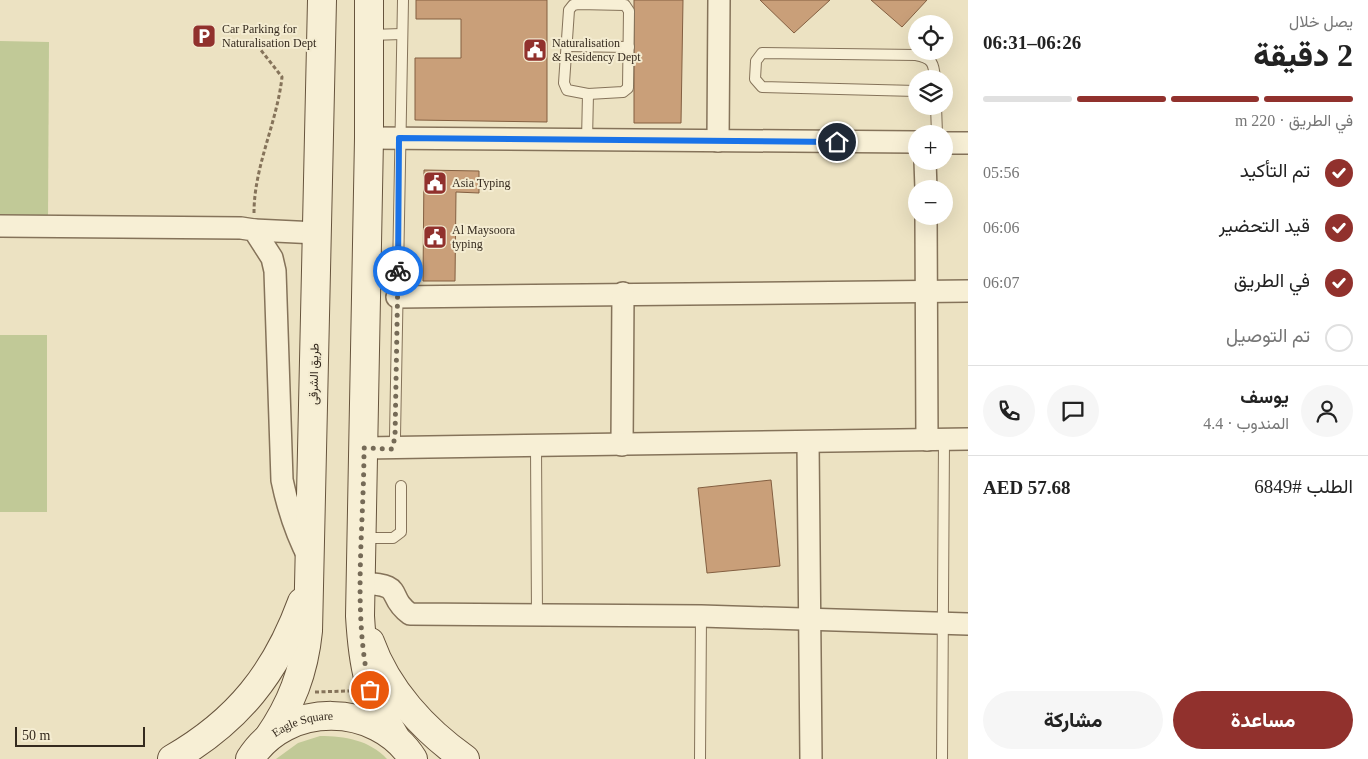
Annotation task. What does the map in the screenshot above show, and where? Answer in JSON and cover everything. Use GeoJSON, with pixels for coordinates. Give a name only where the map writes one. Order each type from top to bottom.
{"type":"FeatureCollection","features":[{"type":"Feature","properties":{"kind":"main road","name":"طريق الشرقى"},"geometry":{"type":"LineString","coordinates":[[255,752],[290,704],[306,649],[310,562],[322,0]]}},
{"type":"Feature","properties":{"kind":"main road"},"geometry":{"type":"LineString","coordinates":[[369,0],[369,138],[360,616],[362,652],[370,690],[409,752]]}},
{"type":"Feature","properties":{"kind":"main road"},"geometry":{"type":"LineString","coordinates":[[172,759],[195,746],[225,723],[251,696],[269,671],[290,633],[303,598],[310,562]]}},
{"type":"Feature","properties":{"kind":"main road"},"geometry":{"type":"LineString","coordinates":[[360,616],[382,669],[405,702],[426,727],[465,759]]}},
{"type":"Feature","properties":{"kind":"main road","name":"Eagle Square"},"geometry":{"type":"LineString","coordinates":[[255,752],[287,726],[301,720],[331,715],[354,717],[376,725],[409,752]]}},
{"type":"Feature","properties":{"kind":"street"},"geometry":{"type":"LineString","coordinates":[[718,141],[719,0]]}},
{"type":"Feature","properties":{"kind":"street"},"geometry":{"type":"LineString","coordinates":[[369,138],[908,142]]}},
{"type":"Feature","properties":{"kind":"street"},"geometry":{"type":"LineString","coordinates":[[953,143],[968,143]]}},
{"type":"Feature","properties":{"kind":"street"},"geometry":{"type":"LineString","coordinates":[[926,225],[927,293],[936,440]]}},
{"type":"Feature","properties":{"kind":"street"},"geometry":{"type":"LineString","coordinates":[[0,226],[241,228],[317,233]]}},
{"type":"Feature","properties":{"kind":"street"},"geometry":{"type":"LineString","coordinates":[[254,230],[272,258],[275,271],[282,480],[296,532],[310,562]]}},
{"type":"Feature","properties":{"kind":"street"},"geometry":{"type":"LineString","coordinates":[[397,298],[968,291]]}},
{"type":"Feature","properties":{"kind":"street"},"geometry":{"type":"LineString","coordinates":[[622,446],[623,294]]}},
{"type":"Feature","properties":{"kind":"street"},"geometry":{"type":"LineString","coordinates":[[364,448],[622,446],[968,439]]}},
{"type":"Feature","properties":{"kind":"street"},"geometry":{"type":"LineString","coordinates":[[808,442],[811,759]]}},
{"type":"Feature","properties":{"kind":"street"},"geometry":{"type":"LineString","coordinates":[[361,583],[389,586],[396,593],[404,610],[410,614],[701,616],[968,624]]}},
{"type":"Feature","properties":{"kind":"lane"},"geometry":{"type":"LineString","coordinates":[[392,449],[395,437],[403,0]]}},
{"type":"Feature","properties":{"kind":"lane"},"geometry":{"type":"LineString","coordinates":[[572,5],[625,5],[628,7],[629,47],[628,88],[623,92],[588,94],[567,90],[564,83],[569,10],[572,5]]}},
{"type":"Feature","properties":{"kind":"lane"},"geometry":{"type":"LineString","coordinates":[[369,35],[402,34]]}},
{"type":"Feature","properties":{"kind":"lane"},"geometry":{"type":"LineString","coordinates":[[567,46],[629,47]]}},
{"type":"Feature","properties":{"kind":"lane"},"geometry":{"type":"LineString","coordinates":[[908,90],[762,87],[754,79],[756,61],[762,53],[916,55],[928,57],[934,64],[934,70]]}},
{"type":"Feature","properties":{"kind":"lane"},"geometry":{"type":"LineString","coordinates":[[587,140],[588,94]]}},
{"type":"Feature","properties":{"kind":"lane"},"geometry":{"type":"LineString","coordinates":[[936,440],[943,624],[942,759]]}},
{"type":"Feature","properties":{"kind":"lane"},"geometry":{"type":"LineString","coordinates":[[536,447],[537,616]]}},
{"type":"Feature","properties":{"kind":"lane"},"geometry":{"type":"LineString","coordinates":[[362,538],[393,538],[401,532],[401,486]]}},
{"type":"Feature","properties":{"kind":"lane"},"geometry":{"type":"LineString","coordinates":[[700,759],[701,616]]}},
{"type":"Feature","properties":{"kind":"path"},"geometry":{"type":"LineString","coordinates":[[254,230],[254,199],[264,148],[279,102],[282,77],[260,49]]}},
{"type":"Feature","properties":{"kind":"path"},"geometry":{"type":"LineString","coordinates":[[297,685],[317,692],[370,690]]}},
{"type":"Feature","properties":{"kind":"green space"},"geometry":{"type":"Polygon","coordinates":[[[0,41],[49,42],[48,218],[0,218],[0,41]]]}},
{"type":"Feature","properties":{"kind":"green space"},"geometry":{"type":"Polygon","coordinates":[[[0,335],[47,335],[47,512],[0,512],[0,335]]]}},
{"type":"Feature","properties":{"kind":"green space"},"geometry":{"type":"Polygon","coordinates":[[[320,736],[356,740],[372,747],[387,759],[276,759],[298,743],[320,736]]]}},
{"type":"Feature","properties":{"kind":"building"},"geometry":{"type":"Polygon","coordinates":[[[416,0],[547,0],[547,122],[415,120],[415,58],[461,58],[461,19],[416,19],[416,0]]]}},
{"type":"Feature","properties":{"kind":"building"},"geometry":{"type":"Polygon","coordinates":[[[634,0],[683,0],[681,123],[634,123],[634,0]]]}},
{"type":"Feature","properties":{"kind":"building"},"geometry":{"type":"Polygon","coordinates":[[[760,0],[830,0],[794,33],[760,0]]]}},
{"type":"Feature","properties":{"kind":"building"},"geometry":{"type":"Polygon","coordinates":[[[871,0],[927,0],[913,15],[908,15],[908,21],[902,27],[871,0]]]}},
{"type":"Feature","properties":{"kind":"building"},"geometry":{"type":"Polygon","coordinates":[[[424,170],[479,171],[479,193],[456,192],[455,281],[423,281],[424,170]]]}},
{"type":"Feature","properties":{"kind":"building"},"geometry":{"type":"Polygon","coordinates":[[[771,480],[780,566],[707,573],[698,488],[771,480]]]}},
{"type":"Feature","properties":{"kind":"way so far"},"geometry":{"type":"LineString","coordinates":[[370,690],[362,652],[360,616],[364,448],[392,449],[395,437],[398,271]]}},
{"type":"Feature","properties":{"kind":"place","name":"Car Parking for Naturalisation Dept"},"geometry":{"type":"Point","coordinates":[204,36]}},
{"type":"Feature","properties":{"kind":"place","name":"Naturalisation & Residency Dept"},"geometry":{"type":"Point","coordinates":[535,50]}},
{"type":"Feature","properties":{"kind":"place","name":"Asia Typing"},"geometry":{"type":"Point","coordinates":[435,183]}},
{"type":"Feature","properties":{"kind":"place","name":"Al Maysoora typing"},"geometry":{"type":"Point","coordinates":[435,237]}},
{"type":"Feature","properties":{"kind":"route"},"geometry":{"type":"LineString","coordinates":[[398,271],[399,138],[837,142]]}}]}
